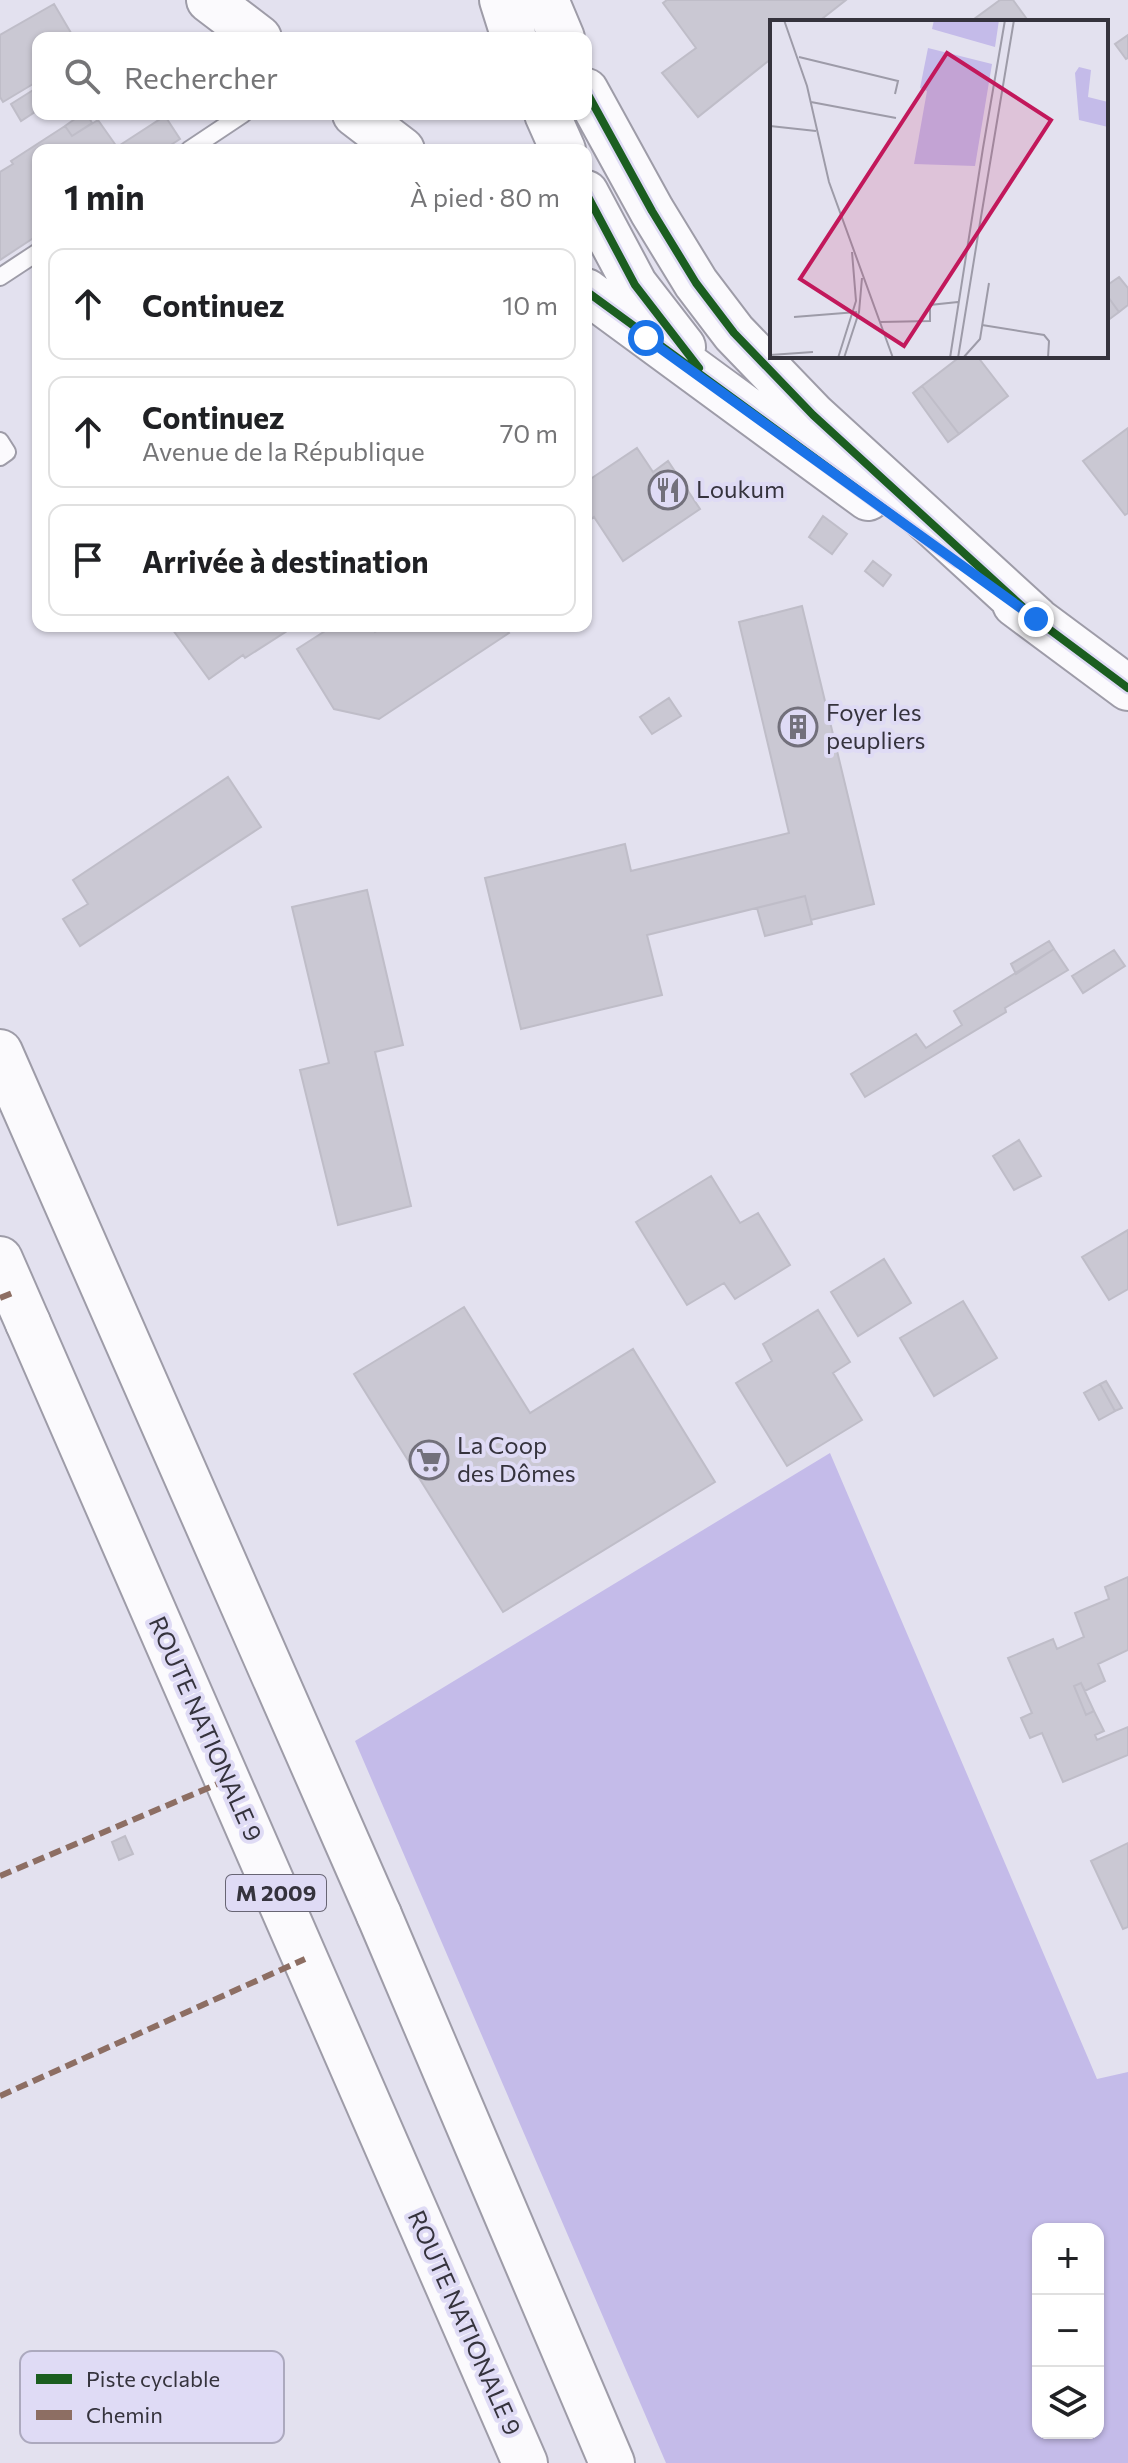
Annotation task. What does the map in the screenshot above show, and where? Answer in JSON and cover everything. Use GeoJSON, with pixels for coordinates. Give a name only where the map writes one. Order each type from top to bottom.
{"type":"FeatureCollection","features":[{"type":"Feature","properties":{"kind":"main road"},"geometry":{"type":"LineString","coordinates":[[209,0],[251,32]]}},
{"type":"Feature","properties":{"kind":"main road"},"geometry":{"type":"LineString","coordinates":[[502,0],[512,32]]}},
{"type":"Feature","properties":{"kind":"main road"},"geometry":{"type":"LineString","coordinates":[[546,0],[559,32]]}},
{"type":"Feature","properties":{"kind":"main road"},"geometry":{"type":"LineString","coordinates":[[592,102],[696,283],[734,333],[813,415],[1036,619]]}},
{"type":"Feature","properties":{"kind":"main road"},"geometry":{"type":"LineString","coordinates":[[550,120],[560,144]]}},
{"type":"Feature","properties":{"kind":"main road"},"geometry":{"type":"LineString","coordinates":[[379,133],[412,144]]}},
{"type":"Feature","properties":{"kind":"main road"},"geometry":{"type":"LineString","coordinates":[[592,198],[652,211]]}},
{"type":"Feature","properties":{"kind":"main road"},"geometry":{"type":"LineString","coordinates":[[592,206],[635,285],[711,384]]}},
{"type":"Feature","properties":{"kind":"main road"},"geometry":{"type":"LineString","coordinates":[[592,295],[1128,688]]}},
{"type":"Feature","properties":{"kind":"main road","name":"M 2009"},"geometry":{"type":"LineString","coordinates":[[0,1052],[379,1915],[612,2463]]}},
{"type":"Feature","properties":{"kind":"main road","name":"ROUTE NATIONALE 9"},"geometry":{"type":"LineString","coordinates":[[0,1259],[525,2463]]}},
{"type":"Feature","properties":{"kind":"lane"},"geometry":{"type":"LineString","coordinates":[[198,144],[234,120]]}},
{"type":"Feature","properties":{"kind":"lane"},"geometry":{"type":"LineString","coordinates":[[0,277],[32,256]]}},
{"type":"Feature","properties":{"kind":"lane"},"geometry":{"type":"LineString","coordinates":[[0,441],[7,452],[0,457]]}},
{"type":"Feature","properties":{"kind":"shaded area"},"geometry":{"type":"Polygon","coordinates":[[[830,1453],[1097,2079],[1128,2072],[1128,2463],[666,2463],[355,1741],[830,1453]]]}},
{"type":"Feature","properties":{"kind":"building"},"geometry":{"type":"Polygon","coordinates":[[[667,0],[846,0],[821,20],[770,20],[770,60],[698,117],[662,73],[696,48],[663,3],[667,0]]]}},
{"type":"Feature","properties":{"kind":"building"},"geometry":{"type":"Polygon","coordinates":[[[1000,0],[1013,0],[1028,20],[973,20],[1000,0]]]}},
{"type":"Feature","properties":{"kind":"building"},"geometry":{"type":"Polygon","coordinates":[[[54,4],[70,32],[32,32],[32,85],[3,102],[0,97],[0,35],[54,4]]]}},
{"type":"Feature","properties":{"kind":"building"},"geometry":{"type":"Polygon","coordinates":[[[1128,35],[1128,58],[1126,59],[1115,44],[1128,35]]]}},
{"type":"Feature","properties":{"kind":"building"},"geometry":{"type":"Polygon","coordinates":[[[32,91],[32,114],[21,121],[11,104],[32,91]]]}},
{"type":"Feature","properties":{"kind":"building"},"geometry":{"type":"Polygon","coordinates":[[[74,120],[90,120],[92,123],[72,136],[65,126],[74,120]]]}},
{"type":"Feature","properties":{"kind":"building"},"geometry":{"type":"Polygon","coordinates":[[[98,120],[115,144],[37,144],[65,126],[72,136],[98,120]]]}},
{"type":"Feature","properties":{"kind":"building"},"geometry":{"type":"Polygon","coordinates":[[[159,120],[168,120],[180,139],[172,144],[122,144],[159,120]]]}},
{"type":"Feature","properties":{"kind":"building"},"geometry":{"type":"Polygon","coordinates":[[[32,147],[32,239],[0,260],[0,172],[13,164],[11,161],[32,147]]]}},
{"type":"Feature","properties":{"kind":"building"},"geometry":{"type":"Polygon","coordinates":[[[1119,277],[1128,288],[1128,305],[1119,312],[1108,297],[1108,285],[1119,277]]]}},
{"type":"Feature","properties":{"kind":"building"},"geometry":{"type":"Polygon","coordinates":[[[1108,297],[1119,312],[1108,320],[1108,297]]]}},
{"type":"Feature","properties":{"kind":"building"},"geometry":{"type":"Polygon","coordinates":[[[958,358],[979,358],[1008,396],[959,434],[922,386],[958,358]]]}},
{"type":"Feature","properties":{"kind":"building"},"geometry":{"type":"Polygon","coordinates":[[[922,386],[959,434],[948,442],[913,393],[922,386]]]}},
{"type":"Feature","properties":{"kind":"building"},"geometry":{"type":"Polygon","coordinates":[[[1128,428],[1128,513],[1125,515],[1083,461],[1128,428]]]}},
{"type":"Feature","properties":{"kind":"building"},"geometry":{"type":"Polygon","coordinates":[[[637,448],[653,472],[668,461],[700,509],[623,561],[594,517],[592,518],[592,478],[637,448]]]}},
{"type":"Feature","properties":{"kind":"building"},"geometry":{"type":"Polygon","coordinates":[[[823,516],[847,534],[832,554],[809,537],[823,516]]]}},
{"type":"Feature","properties":{"kind":"building"},"geometry":{"type":"Polygon","coordinates":[[[873,561],[891,575],[883,586],[865,571],[873,561]]]}},
{"type":"Feature","properties":{"kind":"building","name":"Foyer les peupliers"},"geometry":{"type":"Polygon","coordinates":[[[802,606],[874,904],[811,920],[805,896],[647,935],[662,995],[521,1029],[485,878],[625,844],[631,871],[789,833],[739,622],[802,606]]]}},
{"type":"Feature","properties":{"kind":"building"},"geometry":{"type":"Polygon","coordinates":[[[174,632],[285,632],[245,658],[243,655],[209,679],[174,632]]]}},
{"type":"Feature","properties":{"kind":"building"},"geometry":{"type":"Polygon","coordinates":[[[324,632],[509,633],[379,719],[334,709],[297,649],[324,632]]]}},
{"type":"Feature","properties":{"kind":"building"},"geometry":{"type":"Polygon","coordinates":[[[669,698],[681,716],[652,734],[640,717],[669,698]]]}},
{"type":"Feature","properties":{"kind":"building"},"geometry":{"type":"Polygon","coordinates":[[[228,777],[261,827],[80,946],[63,919],[88,904],[73,880],[228,777]]]}},
{"type":"Feature","properties":{"kind":"building"},"geometry":{"type":"Polygon","coordinates":[[[367,890],[403,1045],[375,1052],[411,1206],[338,1225],[300,1070],[329,1063],[292,907],[367,890]]]}},
{"type":"Feature","properties":{"kind":"building"},"geometry":{"type":"Polygon","coordinates":[[[805,896],[812,924],[765,936],[757,908],[805,896]]]}},
{"type":"Feature","properties":{"kind":"building"},"geometry":{"type":"Polygon","coordinates":[[[1049,941],[1054,949],[1016,974],[1011,964],[1049,941]]]}},
{"type":"Feature","properties":{"kind":"building"},"geometry":{"type":"Polygon","coordinates":[[[1054,949],[1068,970],[1005,1008],[1006,1012],[865,1097],[851,1074],[916,1034],[926,1048],[962,1025],[954,1011],[1054,949]]]}},
{"type":"Feature","properties":{"kind":"building"},"geometry":{"type":"Polygon","coordinates":[[[1114,950],[1125,966],[1083,993],[1072,976],[1114,950]]]}},
{"type":"Feature","properties":{"kind":"building"},"geometry":{"type":"Polygon","coordinates":[[[1019,1140],[1041,1176],[1014,1190],[993,1156],[1019,1140]]]}},
{"type":"Feature","properties":{"kind":"building"},"geometry":{"type":"Polygon","coordinates":[[[711,1176],[740,1223],[758,1213],[790,1265],[735,1299],[724,1283],[687,1305],[636,1222],[711,1176]]]}},
{"type":"Feature","properties":{"kind":"building"},"geometry":{"type":"Polygon","coordinates":[[[1128,1230],[1128,1289],[1109,1300],[1082,1257],[1128,1230]]]}},
{"type":"Feature","properties":{"kind":"building"},"geometry":{"type":"Polygon","coordinates":[[[884,1259],[911,1303],[858,1336],[831,1292],[884,1259]]]}},
{"type":"Feature","properties":{"kind":"building"},"geometry":{"type":"Polygon","coordinates":[[[963,1301],[997,1358],[934,1396],[900,1338],[963,1301]]]}},
{"type":"Feature","properties":{"kind":"building"},"geometry":{"type":"Polygon","coordinates":[[[464,1307],[530,1413],[633,1349],[715,1482],[503,1612],[354,1374],[464,1307]]]}},
{"type":"Feature","properties":{"kind":"building"},"geometry":{"type":"Polygon","coordinates":[[[818,1310],[850,1362],[833,1373],[862,1420],[787,1466],[736,1383],[772,1361],[763,1344],[818,1310]]]}},
{"type":"Feature","properties":{"kind":"building"},"geometry":{"type":"Polygon","coordinates":[[[1106,1381],[1122,1408],[1115,1411],[1100,1384],[1106,1381]]]}},
{"type":"Feature","properties":{"kind":"building"},"geometry":{"type":"Polygon","coordinates":[[[1100,1384],[1115,1411],[1099,1420],[1084,1393],[1100,1384]]]}},
{"type":"Feature","properties":{"kind":"building"},"geometry":{"type":"Polygon","coordinates":[[[1128,1577],[1128,1650],[1098,1664],[1105,1681],[1085,1691],[1081,1683],[1074,1686],[1086,1715],[1094,1711],[1104,1731],[1095,1735],[1097,1740],[1128,1727],[1128,1755],[1063,1782],[1042,1733],[1030,1738],[1021,1718],[1032,1713],[1008,1658],[1053,1639],[1057,1649],[1084,1637],[1075,1613],[1109,1599],[1105,1587],[1128,1577]]]}},
{"type":"Feature","properties":{"kind":"building"},"geometry":{"type":"Polygon","coordinates":[[[1081,1683],[1094,1711],[1086,1715],[1074,1686],[1081,1683]]]}},
{"type":"Feature","properties":{"kind":"building"},"geometry":{"type":"Polygon","coordinates":[[[125,1836],[133,1854],[119,1860],[112,1842],[125,1836]]]}},
{"type":"Feature","properties":{"kind":"building"},"geometry":{"type":"Polygon","coordinates":[[[1128,1843],[1128,1927],[1123,1929],[1091,1861],[1128,1843]]]}},
{"type":"Feature","properties":{"kind":"marked path"},"geometry":{"type":"LineString","coordinates":[[0,1298],[15,1292]]}},
{"type":"Feature","properties":{"kind":"marked path"},"geometry":{"type":"LineString","coordinates":[[0,1876],[227,1780]]}},
{"type":"Feature","properties":{"kind":"marked path"},"geometry":{"type":"LineString","coordinates":[[0,2096],[305,1959]]}},
{"type":"Feature","properties":{"kind":"cycle path"},"geometry":{"type":"LineString","coordinates":[[592,102],[696,283],[734,333],[813,415],[1036,619]]}},
{"type":"Feature","properties":{"kind":"cycle path"},"geometry":{"type":"LineString","coordinates":[[592,204],[635,285],[699,368]]}},
{"type":"Feature","properties":{"kind":"cycle path"},"geometry":{"type":"LineString","coordinates":[[592,295],[957,562]]}},
{"type":"Feature","properties":{"kind":"cycle path"},"geometry":{"type":"LineString","coordinates":[[1026,612],[1128,688]]}},
{"type":"Feature","properties":{"kind":"place","name":"Loukum"},"geometry":{"type":"Point","coordinates":[668,490]}},
{"type":"Feature","properties":{"kind":"place","name":"Foyer les peupliers"},"geometry":{"type":"Point","coordinates":[798,727]}},
{"type":"Feature","properties":{"kind":"place","name":"La Coop des Dômes"},"geometry":{"type":"Point","coordinates":[429,1460]}},
{"type":"Feature","properties":{"kind":"route"},"geometry":{"type":"LineString","coordinates":[[646,338],[1036,619]]}}]}
